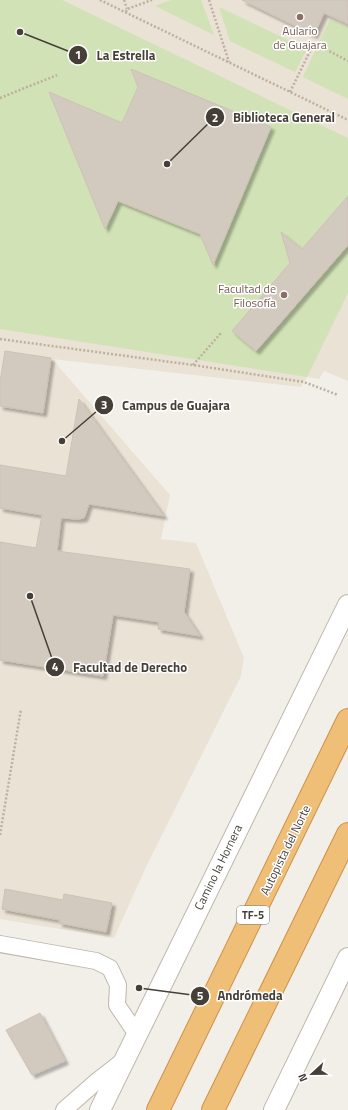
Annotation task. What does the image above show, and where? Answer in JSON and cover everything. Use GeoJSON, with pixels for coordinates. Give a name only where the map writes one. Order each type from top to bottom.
{"type":"FeatureCollection","features":[{"type":"Feature","properties":{"kind":"highway","name":"Autopista del Norte"},"geometry":{"type":"LineString","coordinates":[[158,1110],[348,720]]}},
{"type":"Feature","properties":{"kind":"highway"},"geometry":{"type":"LineString","coordinates":[[213,1110],[348,834]]}},
{"type":"Feature","properties":{"kind":"street","name":"Camino la Hornera"},"geometry":{"type":"LineString","coordinates":[[100,1110],[125,1060],[136,1033],[348,605]]}},
{"type":"Feature","properties":{"kind":"street"},"geometry":{"type":"LineString","coordinates":[[0,944],[96,961],[110,968],[118,985],[117,1005],[136,1033]]}},
{"type":"Feature","properties":{"kind":"street"},"geometry":{"type":"LineString","coordinates":[[274,1110],[348,958]]}},
{"type":"Feature","properties":{"kind":"street"},"geometry":{"type":"LineString","coordinates":[[64,1110],[97,1081],[125,1060]]}},
{"type":"Feature","properties":{"kind":"path"},"geometry":{"type":"LineString","coordinates":[[100,0],[127,11],[348,120]]}},
{"type":"Feature","properties":{"kind":"path"},"geometry":{"type":"LineString","coordinates":[[124,0],[127,11]]}},
{"type":"Feature","properties":{"kind":"path"},"geometry":{"type":"LineString","coordinates":[[127,11],[152,0]]}},
{"type":"Feature","properties":{"kind":"path"},"geometry":{"type":"LineString","coordinates":[[208,0],[229,62]]}},
{"type":"Feature","properties":{"kind":"path"},"geometry":{"type":"LineString","coordinates":[[290,92],[314,43],[348,61]]}},
{"type":"Feature","properties":{"kind":"path"},"geometry":{"type":"LineString","coordinates":[[0,98],[57,75]]}},
{"type":"Feature","properties":{"kind":"path"},"geometry":{"type":"LineString","coordinates":[[193,365],[221,333]]}},
{"type":"Feature","properties":{"kind":"path"},"geometry":{"type":"LineString","coordinates":[[0,339],[193,365],[304,382],[338,395]]}},
{"type":"Feature","properties":{"kind":"path"},"geometry":{"type":"LineString","coordinates":[[0,835],[21,709]]}},
{"type":"Feature","properties":{"kind":"shaded area"},"geometry":{"type":"Polygon","coordinates":[[[0,0],[348,0],[348,381],[324,371],[319,379],[307,377],[301,387],[52,359],[170,495],[161,539],[196,543],[244,658],[241,676],[146,867],[114,938],[0,919],[0,0]]]}},
{"type":"Feature","properties":{"kind":"green space"},"geometry":{"type":"Polygon","coordinates":[[[0,0],[62,0],[348,138],[348,196],[302,249],[294,243],[288,246],[287,254],[294,259],[232,331],[256,351],[348,245],[348,293],[307,377],[0,329],[0,0]],[[131,70],[138,87],[122,123],[50,92],[105,229],[118,201],[200,234],[213,265],[271,127],[131,70]]]}},
{"type":"Feature","properties":{"kind":"green space"},"geometry":{"type":"Polygon","coordinates":[[[171,0],[201,0],[214,35],[155,6],[171,0]]]}},
{"type":"Feature","properties":{"kind":"green space"},"geometry":{"type":"Polygon","coordinates":[[[219,7],[307,49],[295,72],[230,41],[219,7]]]}},
{"type":"Feature","properties":{"kind":"green space"},"geometry":{"type":"Polygon","coordinates":[[[330,19],[348,27],[348,99],[303,77],[330,19]]]}},
{"type":"Feature","properties":{"kind":"building","name":"Aulario de Guajara"},"geometry":{"type":"Polygon","coordinates":[[[242,0],[348,0],[348,24],[324,13],[314,35],[242,0]]]}},
{"type":"Feature","properties":{"kind":"building"},"geometry":{"type":"Polygon","coordinates":[[[131,69],[271,127],[213,265],[200,234],[118,201],[105,229],[49,92],[122,123],[138,87],[131,69]]]}},
{"type":"Feature","properties":{"kind":"building","name":"Facultad de Filosofía"},"geometry":{"type":"Polygon","coordinates":[[[348,196],[348,245],[256,351],[232,331],[290,263],[281,232],[302,249],[348,196]]]}},
{"type":"Feature","properties":{"kind":"building"},"geometry":{"type":"Polygon","coordinates":[[[5,351],[51,358],[43,413],[0,406],[0,382],[5,351]]]}},
{"type":"Feature","properties":{"kind":"building"},"geometry":{"type":"Polygon","coordinates":[[[79,399],[164,516],[89,504],[84,518],[61,518],[57,551],[190,569],[184,612],[200,636],[158,629],[159,622],[113,615],[103,676],[0,660],[0,542],[36,548],[42,515],[0,508],[0,465],[66,476],[79,399]]]}},
{"type":"Feature","properties":{"kind":"building"},"geometry":{"type":"Polygon","coordinates":[[[5,889],[63,900],[64,894],[112,903],[106,932],[59,923],[60,920],[2,909],[5,889]]]}},
{"type":"Feature","properties":{"kind":"building"},"geometry":{"type":"Polygon","coordinates":[[[40,1013],[65,1061],[32,1075],[6,1030],[40,1013]]]}},
{"type":"Feature","properties":{"kind":"place","name":"Aulario de Guajara"},"geometry":{"type":"Point","coordinates":[300,17]}},
{"type":"Feature","properties":{"kind":"place","name":"La Estrella"},"geometry":{"type":"Point","coordinates":[20,32]}},
{"type":"Feature","properties":{"kind":"place","name":"Biblioteca General"},"geometry":{"type":"Point","coordinates":[167,164]}},
{"type":"Feature","properties":{"kind":"place","name":"Facultad de Filosofía"},"geometry":{"type":"Point","coordinates":[284,295]}},
{"type":"Feature","properties":{"kind":"place","name":"Campus de Guajara"},"geometry":{"type":"Point","coordinates":[62,441]}},
{"type":"Feature","properties":{"kind":"place","name":"Facultad de Derecho"},"geometry":{"type":"Point","coordinates":[30,596]}},
{"type":"Feature","properties":{"kind":"place","name":"Andrómeda"},"geometry":{"type":"Point","coordinates":[139,988]}}]}
